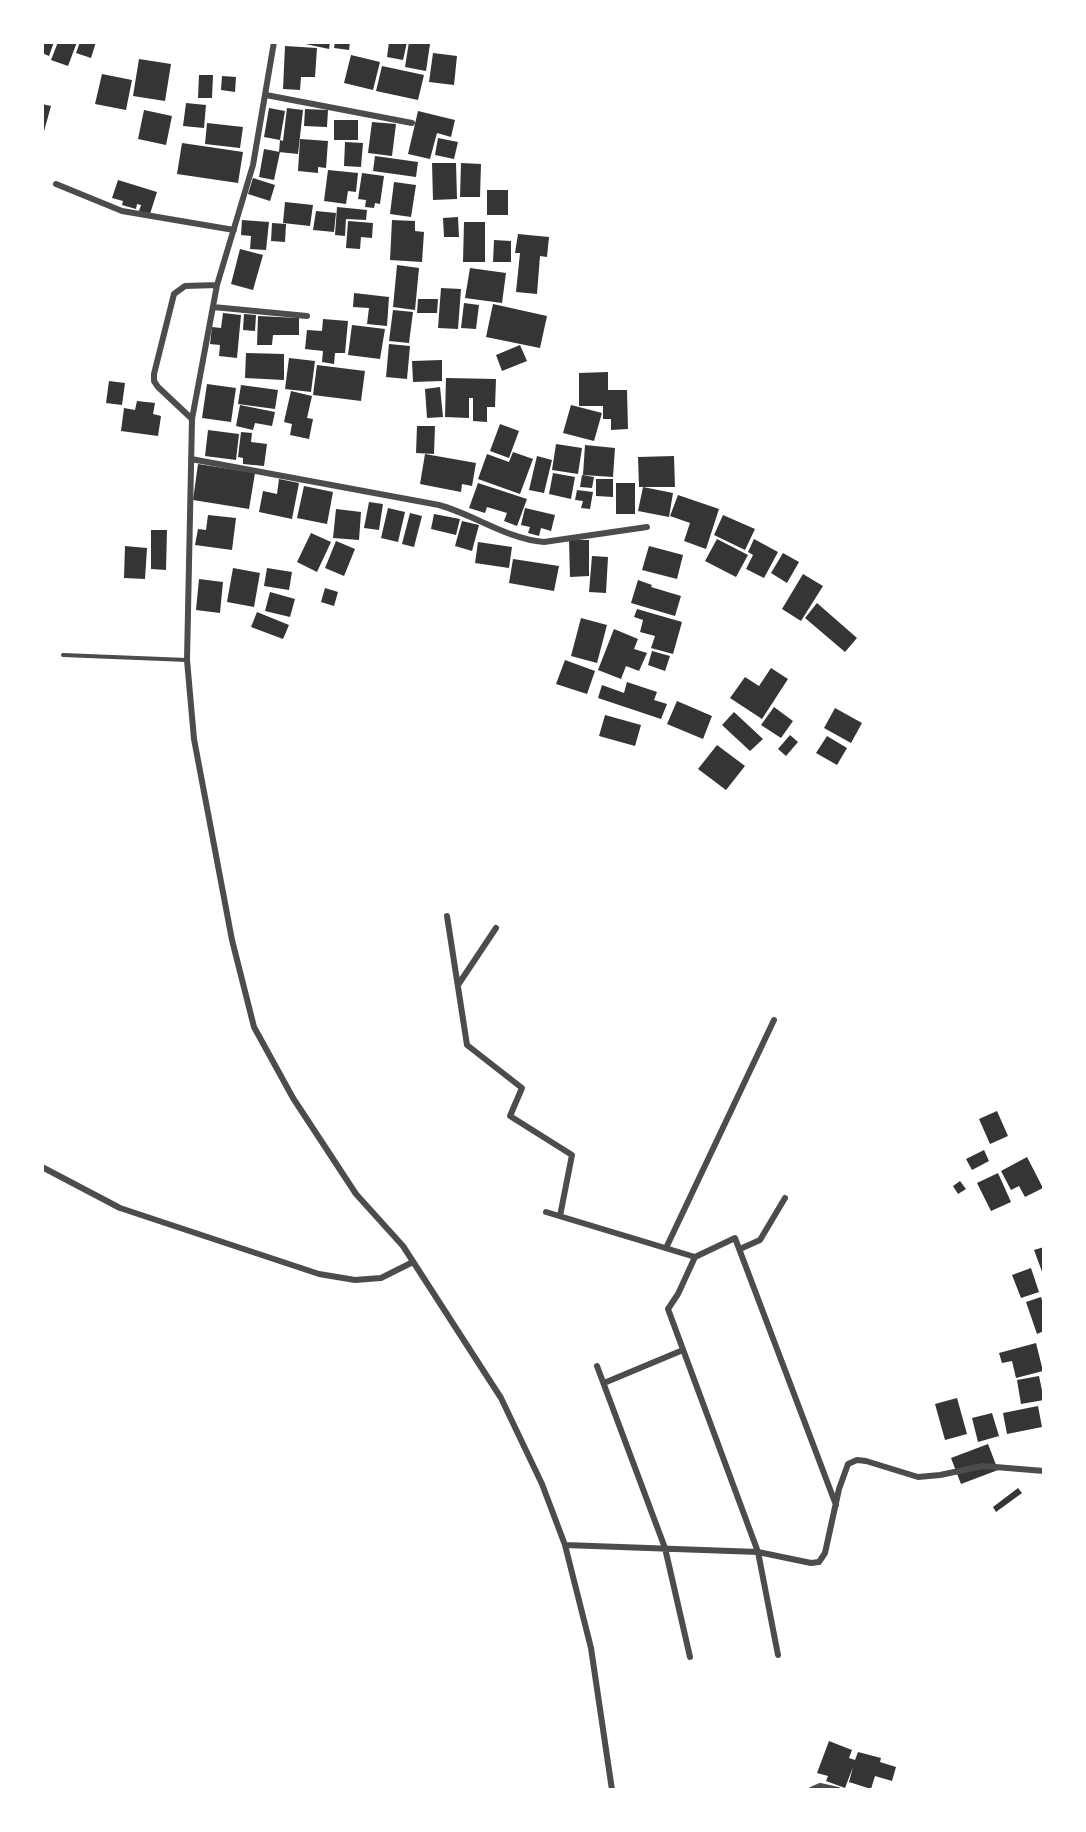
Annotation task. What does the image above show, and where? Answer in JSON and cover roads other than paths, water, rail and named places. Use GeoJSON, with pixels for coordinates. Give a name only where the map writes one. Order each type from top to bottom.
{"type":"FeatureCollection","features":[{"type":"Feature","properties":{"kind":"street"},"geometry":{"type":"LineString","coordinates":[[274,42],[253,165],[217,285],[192,419],[187,660],[194,739],[232,940],[254,1027],[293,1098],[356,1194],[403,1246],[501,1398],[542,1484],[565,1545],[591,1648],[612,1790]]}},
{"type":"Feature","properties":{"kind":"street"},"geometry":{"type":"LineString","coordinates":[[266,96],[412,123]]}},
{"type":"Feature","properties":{"kind":"street"},"geometry":{"type":"LineString","coordinates":[[56,184],[122,211],[234,230]]}},
{"type":"Feature","properties":{"kind":"street"},"geometry":{"type":"LineString","coordinates":[[192,419],[158,387],[154,374],[174,294],[185,286],[217,285]]}},
{"type":"Feature","properties":{"kind":"street"},"geometry":{"type":"LineString","coordinates":[[213,306],[307,316]]}},
{"type":"Feature","properties":{"kind":"street"},"geometry":{"type":"LineString","coordinates":[[191,459],[439,505],[459,510],[528,541],[544,542],[647,527]]}},
{"type":"Feature","properties":{"kind":"street"},"geometry":{"type":"LineString","coordinates":[[447,916],[467,1046],[522,1088],[510,1116],[572,1155],[560,1216]]}},
{"type":"Feature","properties":{"kind":"street"},"geometry":{"type":"LineString","coordinates":[[458,986],[496,928]]}},
{"type":"Feature","properties":{"kind":"street"},"geometry":{"type":"LineString","coordinates":[[666,1248],[774,1020]]}},
{"type":"Feature","properties":{"kind":"street"},"geometry":{"type":"LineString","coordinates":[[42,1167],[120,1208],[319,1274],[355,1280],[381,1278],[413,1262]]}},
{"type":"Feature","properties":{"kind":"street"},"geometry":{"type":"LineString","coordinates":[[740,1249],[760,1240],[785,1198]]}},
{"type":"Feature","properties":{"kind":"street"},"geometry":{"type":"LineString","coordinates":[[546,1212],[694,1257]]}},
{"type":"Feature","properties":{"kind":"street"},"geometry":{"type":"LineString","coordinates":[[778,1654],[758,1552],[668,1309],[678,1294],[694,1257],[735,1238],[836,1505]]}},
{"type":"Feature","properties":{"kind":"street"},"geometry":{"type":"LineString","coordinates":[[604,1383],[683,1350]]}},
{"type":"Feature","properties":{"kind":"street"},"geometry":{"type":"LineString","coordinates":[[597,1366],[665,1548],[690,1657]]}},
{"type":"Feature","properties":{"kind":"street"},"geometry":{"type":"LineString","coordinates":[[565,1545],[758,1552],[811,1563],[819,1562],[825,1553],[848,1464],[857,1460],[918,1477],[983,1466],[1044,1471]]}},
{"type":"Feature","properties":{"kind":"street"},"geometry":{"type":"LineString","coordinates":[[811,1790],[820,1786],[837,1790]]}},
{"type":"Feature","properties":{"kind":"lane"},"geometry":{"type":"LineString","coordinates":[[63,655],[187,660]]}}]}
